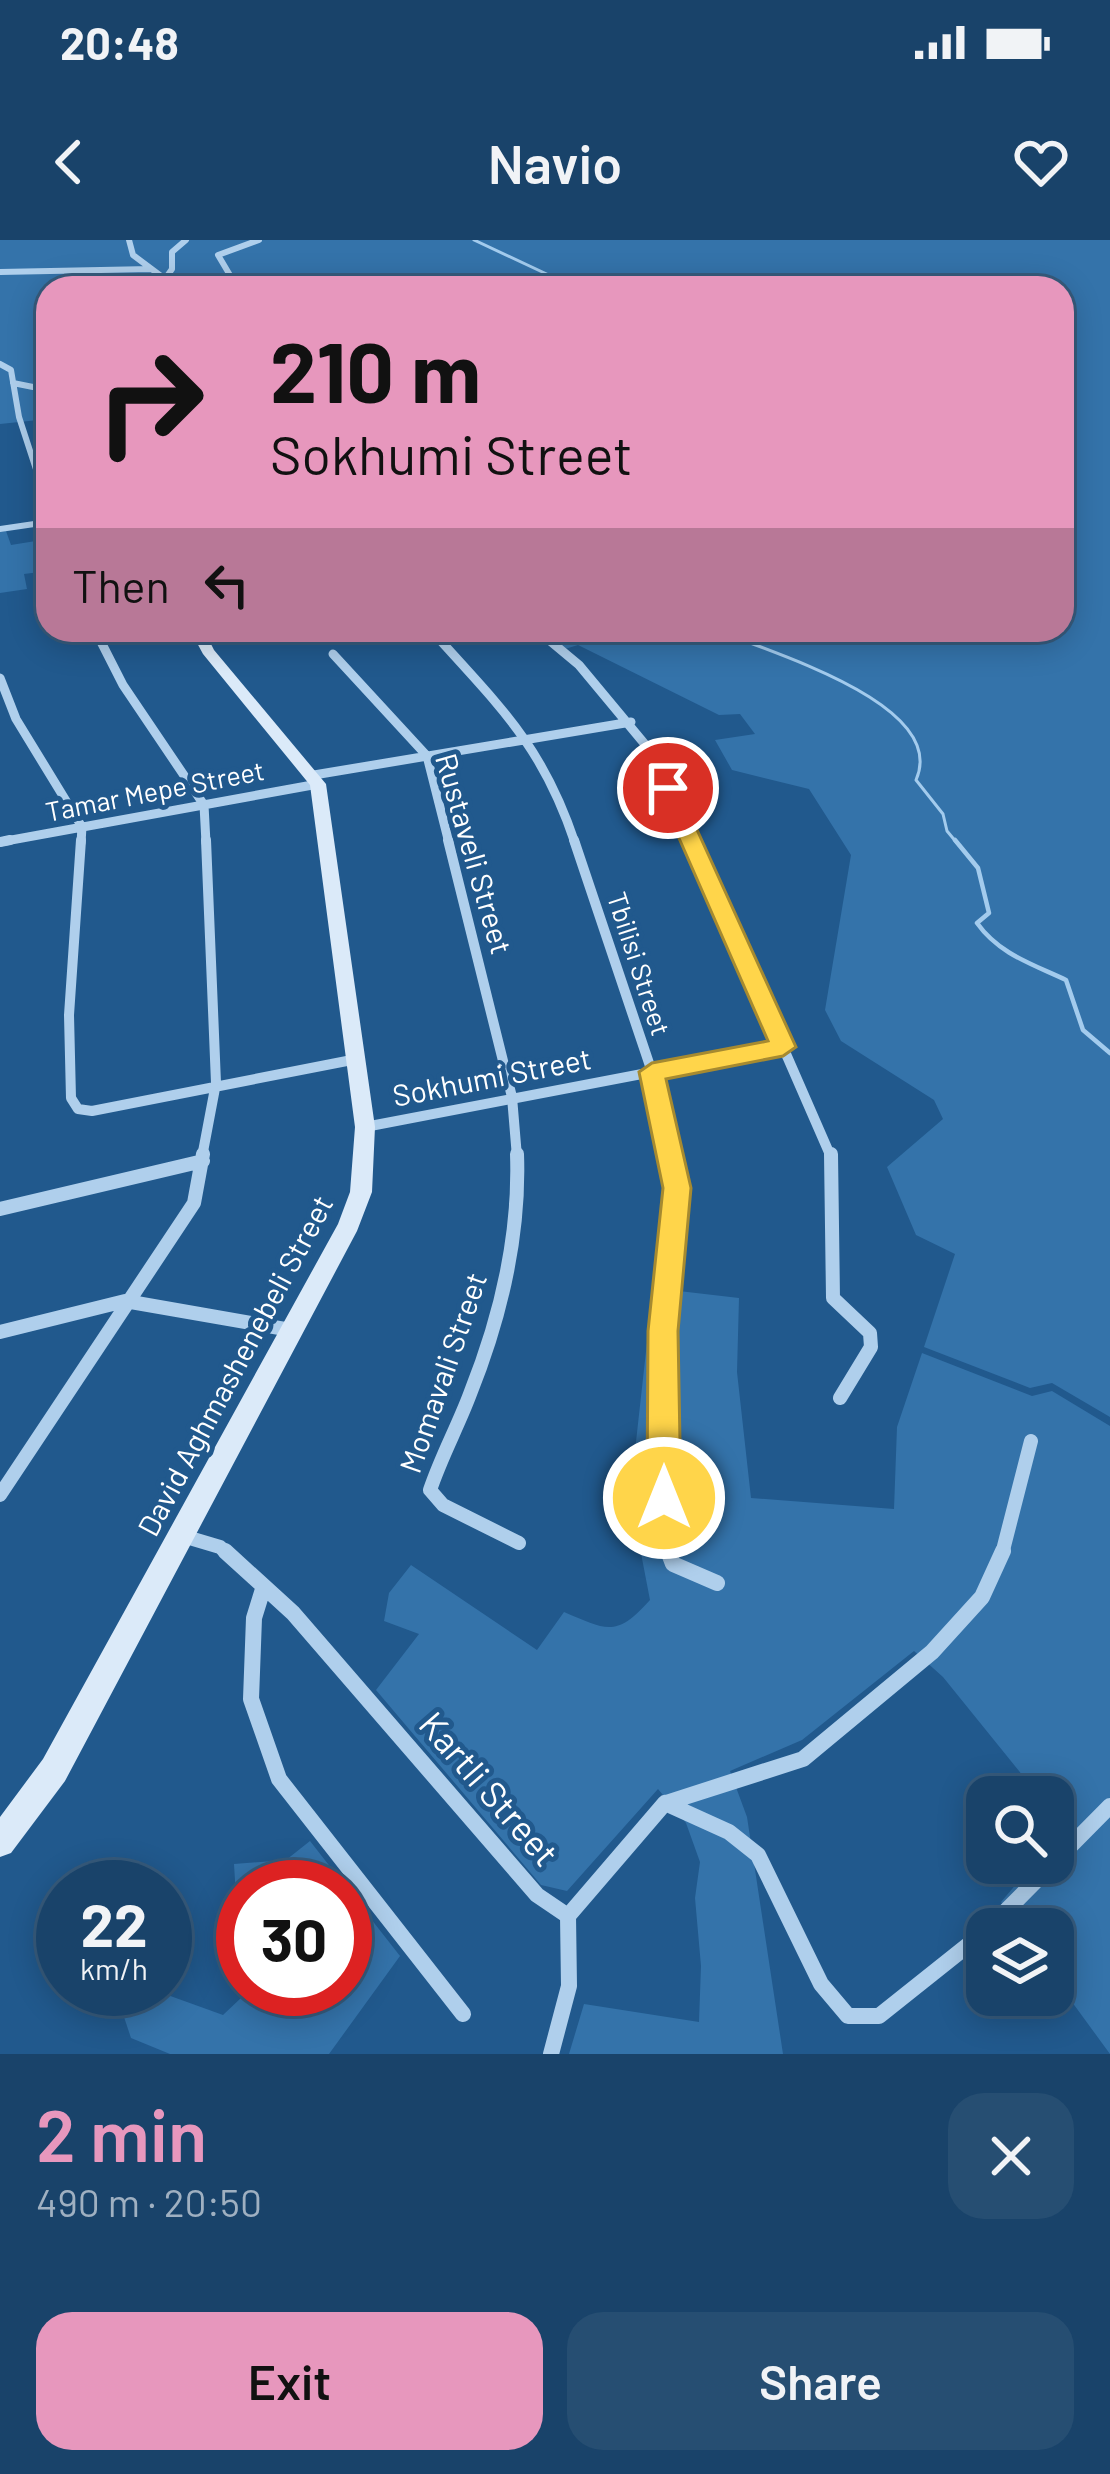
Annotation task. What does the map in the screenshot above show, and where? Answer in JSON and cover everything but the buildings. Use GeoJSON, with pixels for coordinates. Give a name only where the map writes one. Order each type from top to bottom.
{"type":"FeatureCollection","features":[{"type":"Feature","properties":{"kind":"street"},"geometry":{"type":"LineString","coordinates":[[129,240],[133,255],[161,276]]}},
{"type":"Feature","properties":{"kind":"street"},"geometry":{"type":"LineString","coordinates":[[167,276],[172,252],[186,240]]}},
{"type":"Feature","properties":{"kind":"street"},"geometry":{"type":"LineString","coordinates":[[230,276],[218,255],[260,240]]}},
{"type":"Feature","properties":{"kind":"street"},"geometry":{"type":"LineString","coordinates":[[0,272],[151,269]]}},
{"type":"Feature","properties":{"kind":"street"},"geometry":{"type":"LineString","coordinates":[[0,364],[11,370],[19,417],[36,469]]}},
{"type":"Feature","properties":{"kind":"street"},"geometry":{"type":"LineString","coordinates":[[13,382],[36,387]]}},
{"type":"Feature","properties":{"kind":"street"},"geometry":{"type":"LineString","coordinates":[[0,529],[36,524]]}},
{"type":"Feature","properties":{"kind":"street"},"geometry":{"type":"LineString","coordinates":[[0,1495],[194,1203],[216,1083],[204,805],[123,685],[101,642]]}},
{"type":"Feature","properties":{"kind":"street"},"geometry":{"type":"LineString","coordinates":[[203,642],[316,779]]}},
{"type":"Feature","properties":{"kind":"street","name":"Tbilisi Street"},"geometry":{"type":"LineString","coordinates":[[442,642],[529,739],[558,791],[652,1072],[677,1188],[663,1331],[664,1540],[673,1564],[717,1583]]}},
{"type":"Feature","properties":{"kind":"street"},"geometry":{"type":"LineString","coordinates":[[552,642],[631,722],[652,754],[831,1149],[833,1298],[870,1333],[872,1347],[840,1398]]}},
{"type":"Feature","properties":{"kind":"street","name":"Rustaveli Street"},"geometry":{"type":"LineString","coordinates":[[333,654],[427,757],[512,1097]]}},
{"type":"Feature","properties":{"kind":"street"},"geometry":{"type":"LineString","coordinates":[[0,678],[16,719],[82,827],[69,1015],[71,1098],[78,1109],[92,1111],[216,1083],[358,1059]]}},
{"type":"Feature","properties":{"kind":"street","name":"Tamar Mepe Street"},"geometry":{"type":"LineString","coordinates":[[0,842],[427,757],[631,722]]}},
{"type":"Feature","properties":{"kind":"street","name":"David Aghmashenebeli Street"},"geometry":{"type":"LineString","coordinates":[[0,1842],[54,1770],[349,1225],[361,1192],[365,1126],[358,1059],[316,779]]}},
{"type":"Feature","properties":{"kind":"street","name":"Sokhumi Street"},"geometry":{"type":"LineString","coordinates":[[365,1126],[783,1047]]}},
{"type":"Feature","properties":{"kind":"street","name":"Momavali Street"},"geometry":{"type":"LineString","coordinates":[[512,1097],[519,1138],[514,1232],[504,1284],[477,1378],[430,1490],[442,1504],[519,1543]]}},
{"type":"Feature","properties":{"kind":"street"},"geometry":{"type":"LineString","coordinates":[[0,1209],[203,1161]]}},
{"type":"Feature","properties":{"kind":"street"},"geometry":{"type":"LineString","coordinates":[[0,1332],[125,1301],[292,1330]]}},
{"type":"Feature","properties":{"kind":"street"},"geometry":{"type":"LineString","coordinates":[[550,2054],[561,2029],[574,1952],[568,1916],[664,1803],[803,1759],[932,1652],[982,1598],[1004,1549],[1031,1442]]}},
{"type":"Feature","properties":{"kind":"street","name":"Kartli Street"},"geometry":{"type":"LineString","coordinates":[[182,1536],[220,1547],[293,1613],[537,1895],[568,1916]]}},
{"type":"Feature","properties":{"kind":"street"},"geometry":{"type":"LineString","coordinates":[[263,1589],[254,1618],[251,1700],[279,1779],[463,2014]]}},
{"type":"Feature","properties":{"kind":"street"},"geometry":{"type":"LineString","coordinates":[[664,1803],[729,1832],[758,1855],[821,1984],[848,2016],[879,2016],[966,1946]]}},
{"type":"Feature","properties":{"kind":"street"},"geometry":{"type":"LineString","coordinates":[[1008,1908],[1110,1806]]}},
{"type":"Feature","properties":{"kind":"shaded area"},"geometry":{"type":"Polygon","coordinates":[[[0,240],[1110,240],[1110,1417],[1052,1383],[1030,1388],[924,1347],[955,1254],[916,1235],[887,1167],[943,1119],[934,1100],[841,1041],[825,1010],[851,855],[809,789],[732,770],[715,740],[755,734],[740,714],[719,715],[578,645],[565,649],[557,642],[1074,642],[1074,276],[36,276],[36,385],[31,388],[36,389],[36,420],[0,424],[0,240]]]}},
{"type":"Feature","properties":{"kind":"shaded area"},"geometry":{"type":"Polygon","coordinates":[[[6,531],[11,545],[36,541],[36,572],[24,574],[27,589],[0,593],[0,532],[6,531]]]}},
{"type":"Feature","properties":{"kind":"shaded area"},"geometry":{"type":"Polygon","coordinates":[[[653,1288],[739,1298],[737,1372],[751,1498],[894,1509],[897,1427],[922,1353],[1032,1396],[1052,1391],[1110,1426],[1110,2054],[1074,2005],[1074,1908],[1005,1908],[1001,1902],[1016,1884],[1074,1884],[1074,1776],[1023,1776],[943,1677],[914,1651],[802,1740],[730,1771],[747,1817],[783,2054],[569,2054],[584,2004],[699,2022],[701,1966],[695,1898],[700,1862],[686,1823],[658,1789],[567,1891],[541,1885],[376,1690],[419,1634],[384,1621],[389,1593],[411,1565],[537,1650],[564,1612],[601,1626],[628,1620],[650,1600],[630,1496],[653,1288]]]}},
{"type":"Feature","properties":{"kind":"shaded area"},"geometry":{"type":"Polygon","coordinates":[[[310,1841],[325,1860],[286,1860],[310,1841]]]}},
{"type":"Feature","properties":{"kind":"shaded area"},"geometry":{"type":"Polygon","coordinates":[[[372,1920],[400,1956],[372,1995],[372,1920]]]}},
{"type":"Feature","properties":{"kind":"shaded area"},"geometry":{"type":"Polygon","coordinates":[[[192,2004],[216,2016],[357,2016],[329,2054],[170,2054],[131,2038],[124,2016],[192,2016],[192,2004]]]}},
{"type":"Feature","properties":{"kind":"waterway"},"geometry":{"type":"LineString","coordinates":[[474,240],[551,276]]}},
{"type":"Feature","properties":{"kind":"waterway"},"geometry":{"type":"LineString","coordinates":[[748,642],[847,684],[906,727],[919,752],[916,780],[943,814],[947,831],[957,843]]}},
{"type":"Feature","properties":{"kind":"waterway"},"geometry":{"type":"LineString","coordinates":[[955,840],[978,868],[989,913],[977,923],[1006,950],[1066,980],[1083,1030],[1110,1053]]}},
{"type":"Feature","properties":{"kind":"route"},"geometry":{"type":"LineString","coordinates":[[664,1498],[663,1331],[677,1188],[652,1072],[783,1047],[668,788]]}}]}
